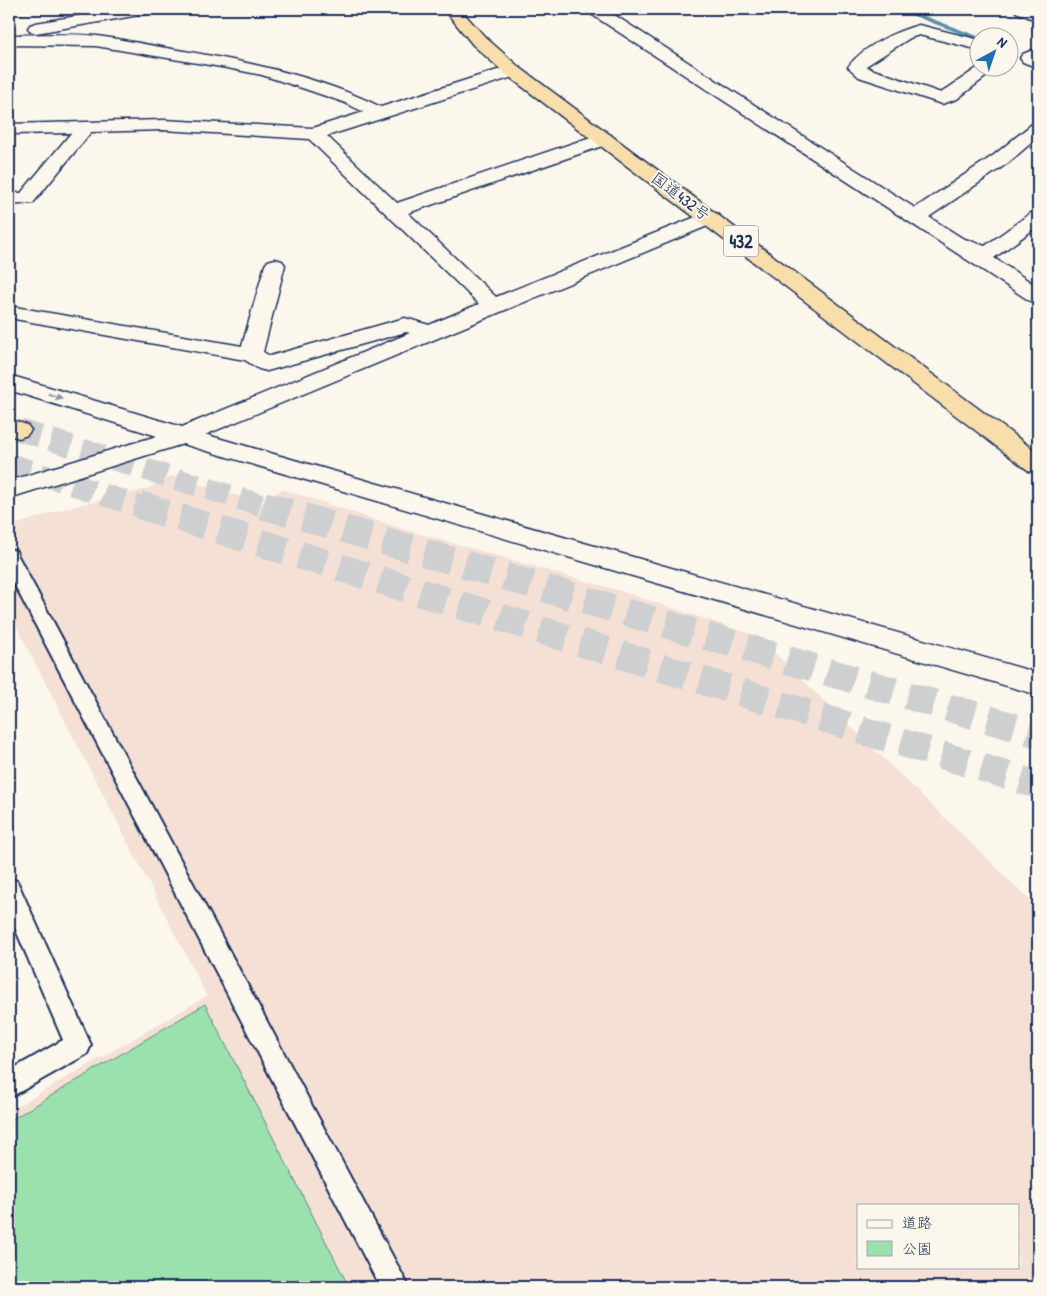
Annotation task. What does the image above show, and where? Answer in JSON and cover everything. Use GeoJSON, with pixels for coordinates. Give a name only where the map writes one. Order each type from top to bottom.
{"type":"FeatureCollection","features":[{"type":"Feature","properties":{"kind":"highway","name":"国道432号"},"geometry":{"type":"LineString","coordinates":[[452,9],[478,41],[513,71],[1038,464]]}},
{"type":"Feature","properties":{"kind":"street"},"geometry":{"type":"LineString","coordinates":[[9,32],[145,9]]}},
{"type":"Feature","properties":{"kind":"street"},"geometry":{"type":"LineString","coordinates":[[601,9],[1038,296]]}},
{"type":"Feature","properties":{"kind":"street"},"geometry":{"type":"LineString","coordinates":[[970,42],[928,31],[910,32],[861,61],[857,67],[865,73],[942,99],[951,95],[974,78]]}},
{"type":"Feature","properties":{"kind":"street"},"geometry":{"type":"LineString","coordinates":[[9,40],[96,41],[234,64],[266,71],[312,85],[349,98],[380,113]]}},
{"type":"Feature","properties":{"kind":"street"},"geometry":{"type":"LineString","coordinates":[[1020,56],[1035,58]]}},
{"type":"Feature","properties":{"kind":"street"},"geometry":{"type":"LineString","coordinates":[[9,129],[171,126],[314,134],[513,71]]}},
{"type":"Feature","properties":{"kind":"street"},"geometry":{"type":"LineString","coordinates":[[9,199],[26,199],[86,127]]}},
{"type":"Feature","properties":{"kind":"street"},"geometry":{"type":"LineString","coordinates":[[915,217],[1001,159],[1038,128]]}},
{"type":"Feature","properties":{"kind":"street"},"geometry":{"type":"LineString","coordinates":[[314,134],[493,306]]}},
{"type":"Feature","properties":{"kind":"street"},"geometry":{"type":"LineString","coordinates":[[394,212],[604,139]]}},
{"type":"Feature","properties":{"kind":"street"},"geometry":{"type":"LineString","coordinates":[[987,254],[1038,217]]}},
{"type":"Feature","properties":{"kind":"street"},"geometry":{"type":"LineString","coordinates":[[9,490],[183,436],[493,306],[710,218]]}},
{"type":"Feature","properties":{"kind":"street"},"geometry":{"type":"LineString","coordinates":[[946,237],[1038,274]]}},
{"type":"Feature","properties":{"kind":"street"},"geometry":{"type":"LineString","coordinates":[[251,354],[275,265]]}},
{"type":"Feature","properties":{"kind":"street"},"geometry":{"type":"LineString","coordinates":[[9,312],[251,354],[267,364],[405,325],[435,331]]}},
{"type":"Feature","properties":{"kind":"street"},"geometry":{"type":"LineString","coordinates":[[9,382],[183,436],[1038,684]]}},
{"type":"Feature","properties":{"kind":"lane"},"geometry":{"type":"LineString","coordinates":[[9,556],[394,1287]]}},
{"type":"Feature","properties":{"kind":"lane"},"geometry":{"type":"LineString","coordinates":[[9,888],[78,1045],[9,1085]]}},
{"type":"Feature","properties":{"kind":"shaded area"},"geometry":{"type":"Polygon","coordinates":[[[172,476],[262,503],[282,489],[400,528],[617,590],[757,636],[1038,908],[1038,1287],[9,1287],[9,1111],[207,996],[9,612],[9,527],[63,509],[147,489],[172,476]]]}},
{"type":"Feature","properties":{"kind":"green space"},"geometry":{"type":"Polygon","coordinates":[[[205,1004],[349,1287],[9,1287],[9,1121],[205,1004]]]}},
{"type":"Feature","properties":{"kind":"waterway"},"geometry":{"type":"LineString","coordinates":[[898,9],[970,35]]}},
{"type":"Feature","properties":{"kind":"tunnel"},"geometry":{"type":"LineString","coordinates":[[19,430],[267,507]]}},
{"type":"Feature","properties":{"kind":"tunnel"},"geometry":{"type":"LineString","coordinates":[[9,464],[142,507]]}},
{"type":"Feature","properties":{"kind":"tunnel"},"geometry":{"type":"LineString","coordinates":[[139,505],[1038,785]]}},
{"type":"Feature","properties":{"kind":"tunnel"},"geometry":{"type":"LineString","coordinates":[[263,505],[1038,734]]}}]}
